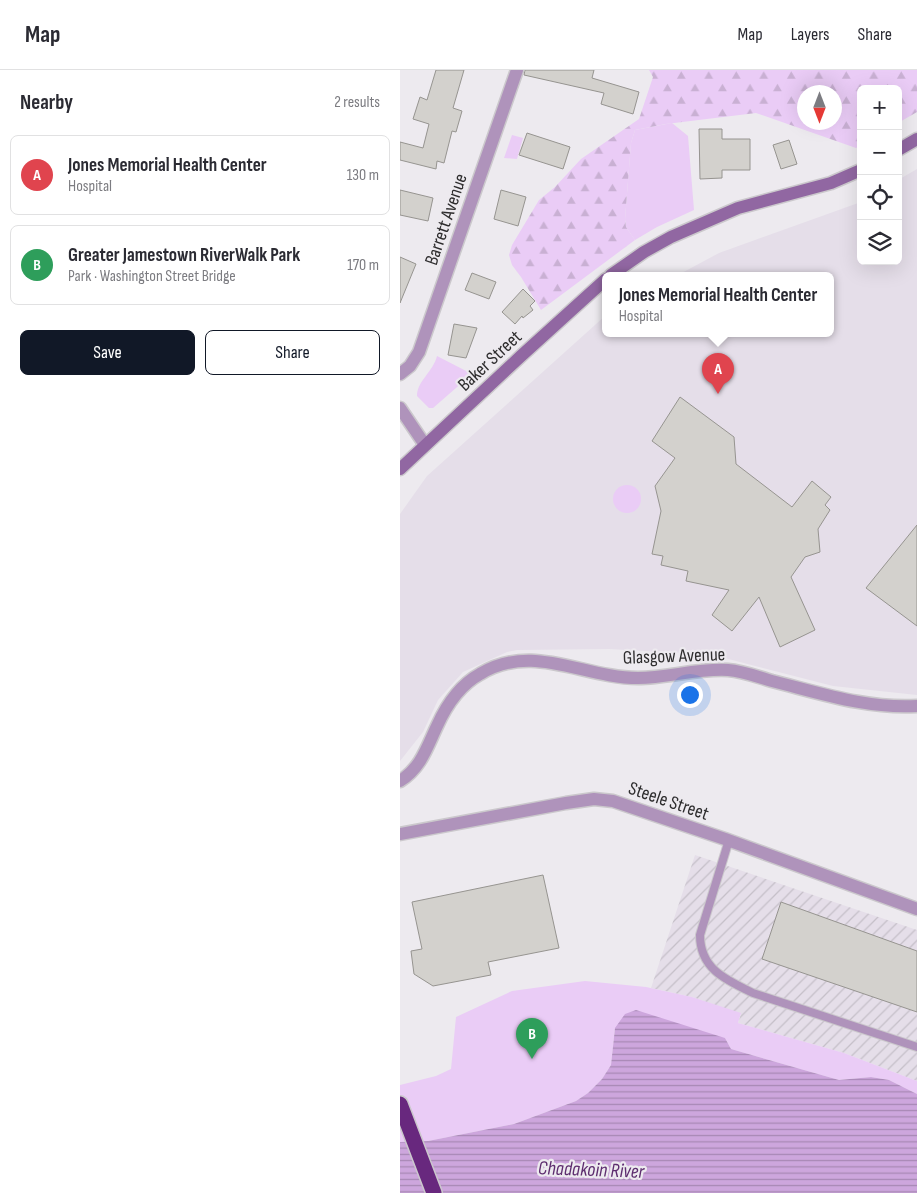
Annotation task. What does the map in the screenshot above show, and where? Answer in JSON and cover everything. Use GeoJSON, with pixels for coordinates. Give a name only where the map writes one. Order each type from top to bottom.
{"type":"FeatureCollection","features":[{"type":"Feature","properties":{"kind":"highway"},"geometry":{"type":"LineString","coordinates":[[400,1104],[434,1193]]}},
{"type":"Feature","properties":{"kind":"street","name":"Barrett Avenue"},"geometry":{"type":"LineString","coordinates":[[400,374],[410,366],[419,352],[517,70]]}},
{"type":"Feature","properties":{"kind":"street"},"geometry":{"type":"LineString","coordinates":[[902,148],[917,139]]}},
{"type":"Feature","properties":{"kind":"street"},"geometry":{"type":"LineString","coordinates":[[615,272],[644,252],[671,237],[729,212],[831,183],[857,172]]}},
{"type":"Feature","properties":{"kind":"street","name":"Baker Street"},"geometry":{"type":"LineString","coordinates":[[400,469],[602,282]]}},
{"type":"Feature","properties":{"kind":"street"},"geometry":{"type":"LineString","coordinates":[[400,408],[425,445]]}},
{"type":"Feature","properties":{"kind":"street","name":"Glasgow Avenue"},"geometry":{"type":"LineString","coordinates":[[400,781],[410,775],[419,764],[437,724],[457,693],[480,674],[514,662],[531,660],[551,662],[588,672],[638,678],[687,672],[729,670],[855,702],[917,706]]}},
{"type":"Feature","properties":{"kind":"street","name":"Steele Street"},"geometry":{"type":"LineString","coordinates":[[400,834],[566,803],[594,799],[613,801],[729,840],[917,909]]}},
{"type":"Feature","properties":{"kind":"lane"},"geometry":{"type":"LineString","coordinates":[[729,840],[700,935],[700,948],[712,968],[736,985],[752,993],[917,1047]]}},
{"type":"Feature","properties":{"kind":"shaded area"},"geometry":{"type":"Polygon","coordinates":[[[917,169],[917,695],[833,686],[713,655],[609,649],[517,650],[507,652],[463,672],[438,700],[423,732],[400,761],[400,514],[427,476],[602,319],[602,337],[834,337],[834,272],[684,272],[719,253],[857,203],[857,265],[902,265],[902,178],[917,169]]]}},
{"type":"Feature","properties":{"kind":"shaded area"},"geometry":{"type":"Polygon","coordinates":[[[695,855],[917,930],[917,1081],[844,1053],[738,1023],[741,1014],[692,997],[651,988],[695,855]]]}},
{"type":"Feature","properties":{"kind":"green space"},"geometry":{"type":"Polygon","coordinates":[[[649,70],[917,70],[917,112],[902,121],[902,85],[857,85],[856,148],[805,130],[842,130],[842,85],[797,85],[797,127],[756,113],[666,124],[635,130],[631,143],[625,219],[626,227],[635,240],[541,310],[512,265],[509,255],[512,245],[539,200],[555,187],[581,159],[639,119],[653,77],[649,70]]]}},
{"type":"Feature","properties":{"kind":"green space"},"geometry":{"type":"Polygon","coordinates":[[[672,123],[688,136],[694,210],[657,227],[635,240],[626,227],[625,219],[631,143],[635,130],[672,123]]]}},
{"type":"Feature","properties":{"kind":"green space"},"geometry":{"type":"Polygon","coordinates":[[[512,135],[523,138],[517,159],[504,158],[512,135]]]}},
{"type":"Feature","properties":{"kind":"green space"},"geometry":{"type":"Polygon","coordinates":[[[437,356],[472,374],[433,408],[429,408],[417,396],[422,381],[437,356]]]}},
{"type":"Feature","properties":{"kind":"green space"},"geometry":{"type":"Polygon","coordinates":[[[627,485],[637,489],[641,499],[637,509],[627,513],[617,509],[613,499],[617,489],[627,485]]]}},
{"type":"Feature","properties":{"kind":"green space"},"geometry":{"type":"Polygon","coordinates":[[[585,981],[646,987],[692,997],[741,1013],[738,1023],[844,1053],[917,1081],[917,1094],[889,1080],[871,1077],[839,1080],[731,1049],[725,1038],[615,1028],[611,1065],[602,1079],[588,1093],[576,1101],[514,1124],[428,1141],[400,1142],[400,1085],[436,1076],[451,1069],[456,1017],[512,991],[585,981]]]}},
{"type":"Feature","properties":{"kind":"water","name":"Chadakoin River"},"geometry":{"type":"Polygon","coordinates":[[[636,1010],[725,1038],[731,1049],[839,1080],[871,1077],[889,1080],[917,1094],[917,1193],[400,1193],[400,1142],[428,1141],[514,1124],[576,1101],[588,1093],[602,1079],[611,1065],[615,1028],[625,1014],[636,1010]]]}},
{"type":"Feature","properties":{"kind":"building"},"geometry":{"type":"Polygon","coordinates":[[[436,70],[464,70],[453,108],[462,111],[456,132],[452,131],[444,163],[437,161],[436,169],[400,160],[400,142],[423,148],[429,124],[413,119],[420,97],[427,100],[436,70]]]}},
{"type":"Feature","properties":{"kind":"building"},"geometry":{"type":"Polygon","coordinates":[[[525,70],[594,70],[592,78],[639,92],[633,114],[601,104],[604,93],[524,75],[525,70]]]}},
{"type":"Feature","properties":{"kind":"building"},"geometry":{"type":"Polygon","coordinates":[[[699,129],[722,129],[722,139],[750,139],[750,170],[722,170],[722,178],[700,179],[699,129]]]}},
{"type":"Feature","properties":{"kind":"building"},"geometry":{"type":"Polygon","coordinates":[[[527,133],[570,147],[563,169],[519,155],[527,133]]]}},
{"type":"Feature","properties":{"kind":"building"},"geometry":{"type":"Polygon","coordinates":[[[789,140],[797,164],[781,169],[773,145],[789,140]]]}},
{"type":"Feature","properties":{"kind":"building"},"geometry":{"type":"Polygon","coordinates":[[[400,190],[433,198],[428,221],[400,215],[400,190]]]}},
{"type":"Feature","properties":{"kind":"building"},"geometry":{"type":"Polygon","coordinates":[[[501,190],[526,197],[518,226],[494,219],[501,190]]]}},
{"type":"Feature","properties":{"kind":"building"},"geometry":{"type":"Polygon","coordinates":[[[400,257],[416,264],[400,303],[400,257]]]}},
{"type":"Feature","properties":{"kind":"building"},"geometry":{"type":"Polygon","coordinates":[[[472,273],[496,282],[489,299],[465,290],[472,273]]]}},
{"type":"Feature","properties":{"kind":"building"},"geometry":{"type":"Polygon","coordinates":[[[523,289],[535,301],[530,306],[533,310],[523,318],[522,316],[515,324],[502,312],[523,289]]]}},
{"type":"Feature","properties":{"kind":"building"},"geometry":{"type":"Polygon","coordinates":[[[454,324],[477,328],[466,358],[448,355],[454,324]]]}},
{"type":"Feature","properties":{"kind":"building"},"geometry":{"type":"Polygon","coordinates":[[[680,397],[734,437],[736,464],[792,507],[812,481],[831,497],[825,505],[830,510],[818,529],[820,552],[805,557],[791,577],[815,630],[780,647],[759,597],[732,631],[712,615],[729,590],[686,581],[688,571],[661,565],[663,556],[652,554],[661,511],[655,486],[675,458],[652,441],[680,397]]]}},
{"type":"Feature","properties":{"kind":"building"},"geometry":{"type":"Polygon","coordinates":[[[917,525],[917,626],[866,588],[917,525]]]}},
{"type":"Feature","properties":{"kind":"building"},"geometry":{"type":"Polygon","coordinates":[[[543,875],[559,948],[488,962],[491,975],[433,986],[414,974],[411,951],[422,949],[412,902],[543,875]]]}},
{"type":"Feature","properties":{"kind":"building"},"geometry":{"type":"Polygon","coordinates":[[[781,902],[917,951],[917,1012],[762,959],[781,902]]]}},
{"type":"Feature","properties":{"kind":"place","name":"Jones Memorial Health Center"},"geometry":{"type":"Point","coordinates":[718,394]}},
{"type":"Feature","properties":{"kind":"place","name":"Greater Jamestown RiverWalk Park"},"geometry":{"type":"Point","coordinates":[532,1059]}}]}
